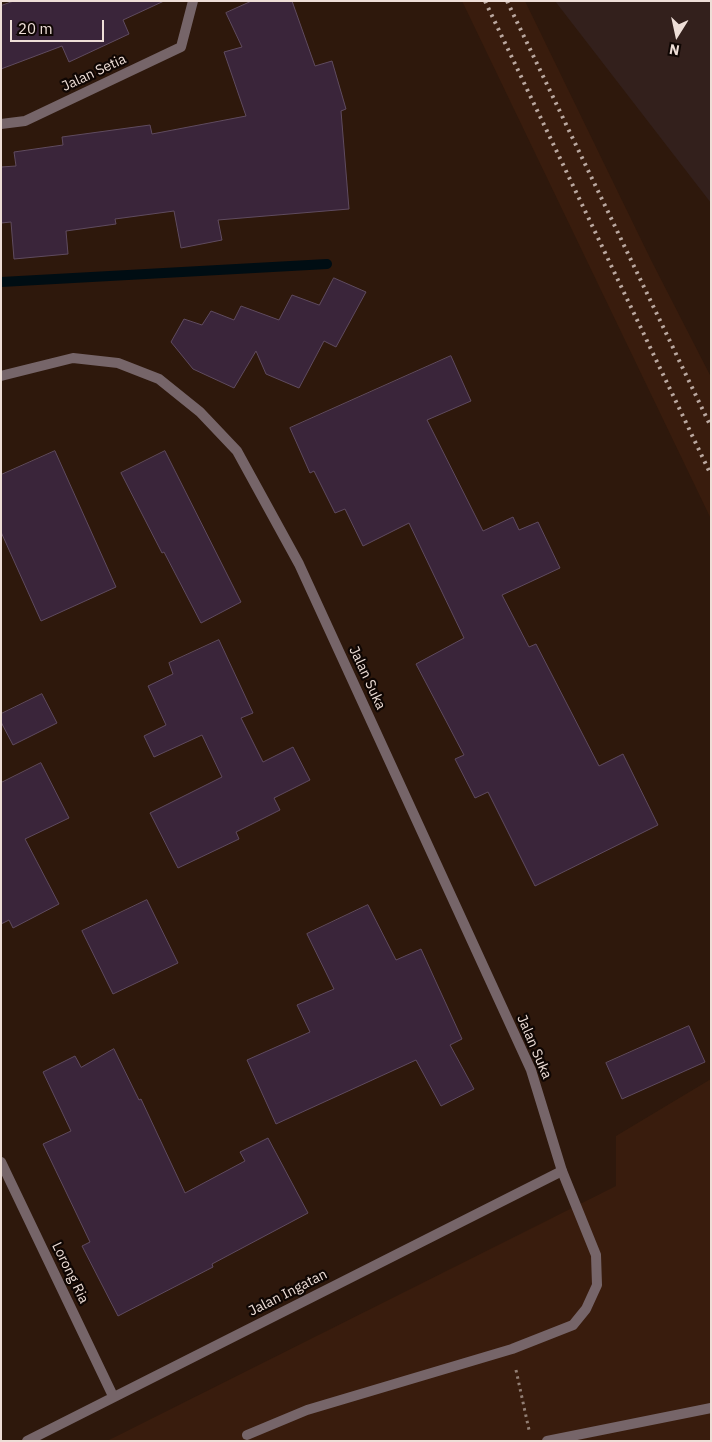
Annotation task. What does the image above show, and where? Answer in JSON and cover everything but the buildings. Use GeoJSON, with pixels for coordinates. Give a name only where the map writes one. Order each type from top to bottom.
{"type":"FeatureCollection","features":[{"type":"Feature","properties":{"kind":"street","name":"Jalan Setia"},"geometry":{"type":"LineString","coordinates":[[1,124],[25,121],[182,47],[193,1]]}},
{"type":"Feature","properties":{"kind":"street","name":"Jalan Suka"},"geometry":{"type":"LineString","coordinates":[[1,376],[74,358],[118,363],[159,379],[200,412],[237,451],[299,564],[531,1070],[562,1171],[596,1255],[598,1285],[586,1309],[573,1325],[512,1349],[307,1410],[247,1438],[236,1441]]}},
{"type":"Feature","properties":{"kind":"street","name":"Lorong Ria"},"geometry":{"type":"LineString","coordinates":[[1,1162],[113,1396]]}},
{"type":"Feature","properties":{"kind":"street","name":"Jalan Ingatan"},"geometry":{"type":"LineString","coordinates":[[27,1441],[562,1171]]}},
{"type":"Feature","properties":{"kind":"street"},"geometry":{"type":"LineString","coordinates":[[547,1441],[711,1408]]}},
{"type":"Feature","properties":{"kind":"path"},"geometry":{"type":"LineString","coordinates":[[512,1349],[529,1432]]}},
{"type":"Feature","properties":{"kind":"shaded area"},"geometry":{"type":"Polygon","coordinates":[[[462,1],[525,1],[651,260],[711,377],[711,519],[462,1]]]}},
{"type":"Feature","properties":{"kind":"shaded area"},"geometry":{"type":"Polygon","coordinates":[[[555,1],[711,1],[711,203],[555,1]]]}},
{"type":"Feature","properties":{"kind":"shaded area"},"geometry":{"type":"Polygon","coordinates":[[[711,1079],[711,1441],[107,1441],[616,1186],[616,1136],[711,1079]]]}},
{"type":"Feature","properties":{"kind":"waterway"},"geometry":{"type":"LineString","coordinates":[[1,282],[327,264]]}},
{"type":"Feature","properties":{"kind":"railway"},"geometry":{"type":"LineString","coordinates":[[485,1],[711,475]]}},
{"type":"Feature","properties":{"kind":"railway"},"geometry":{"type":"LineString","coordinates":[[507,1],[711,427]]}}]}
